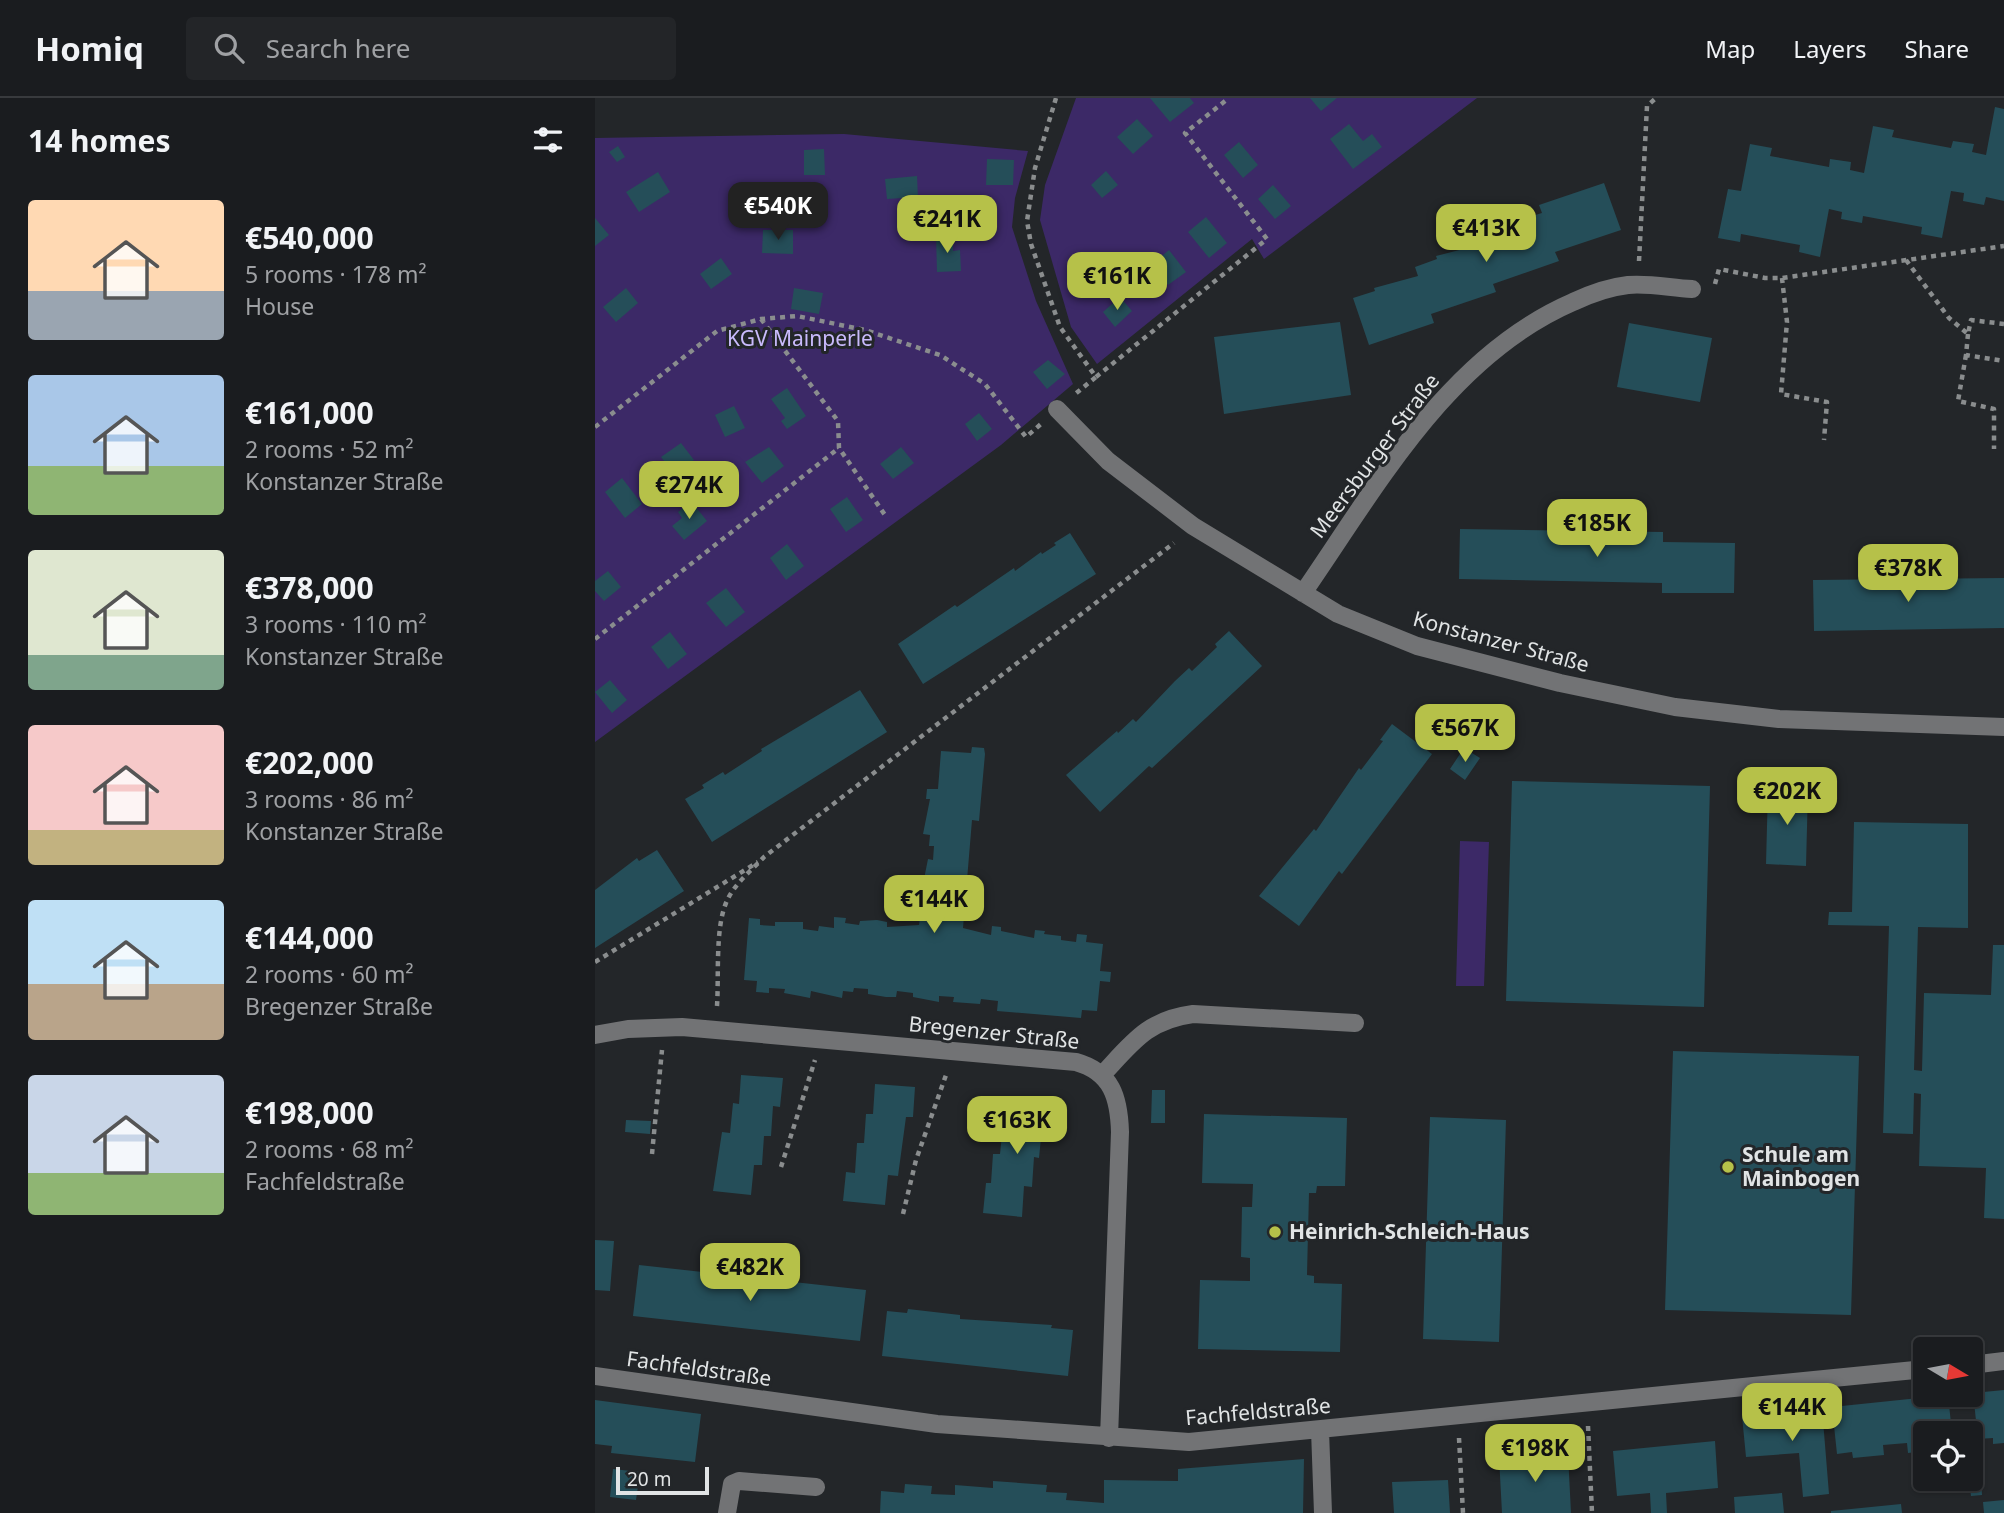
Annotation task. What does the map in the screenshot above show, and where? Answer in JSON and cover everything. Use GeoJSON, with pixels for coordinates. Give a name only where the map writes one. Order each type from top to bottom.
{"type":"FeatureCollection","features":[{"type":"Feature","properties":{"kind":"street","name":"Meersburger Straße"},"geometry":{"type":"LineString","coordinates":[[1303,593],[1424,423],[1451,390],[1480,363],[1542,315],[1596,293],[1637,285],[1692,289]]}},
{"type":"Feature","properties":{"kind":"street","name":"Konstanzer Straße"},"geometry":{"type":"LineString","coordinates":[[1057,409],[1108,461],[1193,526],[1338,614],[1417,646],[1548,681],[1675,707],[1779,719],[2004,727]]}},
{"type":"Feature","properties":{"kind":"street"},"geometry":{"type":"LineString","coordinates":[[1109,1438],[1120,1132],[1117,1099],[1102,1075],[1150,1026],[1170,1017],[1193,1014],[1355,1023]]}},
{"type":"Feature","properties":{"kind":"street","name":"Bregenzer Straße"},"geometry":{"type":"LineString","coordinates":[[595,1035],[628,1029],[664,1027],[716,1030],[1076,1062],[1089,1066],[1102,1075]]}},
{"type":"Feature","properties":{"kind":"street"},"geometry":{"type":"LineString","coordinates":[[1983,1364],[2004,1362]]}},
{"type":"Feature","properties":{"kind":"street","name":"Fachfeldstraße"},"geometry":{"type":"LineString","coordinates":[[595,1376],[937,1424],[1189,1442],[1913,1370]]}},
{"type":"Feature","properties":{"kind":"street"},"geometry":{"type":"LineString","coordinates":[[1320,1430],[1323,1513]]}},
{"type":"Feature","properties":{"kind":"street"},"geometry":{"type":"LineString","coordinates":[[727,1513],[732,1483],[739,1481],[816,1488]]}},
{"type":"Feature","properties":{"kind":"path"},"geometry":{"type":"LineString","coordinates":[[1056,98],[1035,168],[1027,221],[1031,244],[1060,327],[1096,377]]}},
{"type":"Feature","properties":{"kind":"path"},"geometry":{"type":"LineString","coordinates":[[595,428],[717,331],[761,319],[797,316],[865,330],[940,355],[985,384],[1026,437],[1267,239],[1185,133],[1229,98]]}},
{"type":"Feature","properties":{"kind":"path"},"geometry":{"type":"LineString","coordinates":[[1637,285],[1647,106],[1656,98]]}},
{"type":"Feature","properties":{"kind":"path"},"geometry":{"type":"LineString","coordinates":[[1713,291],[1719,269],[1782,278],[2004,246]]}},
{"type":"Feature","properties":{"kind":"path"},"geometry":{"type":"LineString","coordinates":[[1906,260],[1948,318],[1968,334]]}},
{"type":"Feature","properties":{"kind":"path"},"geometry":{"type":"LineString","coordinates":[[1782,278],[1787,322],[1781,394],[1827,402],[1824,440]]}},
{"type":"Feature","properties":{"kind":"path"},"geometry":{"type":"LineString","coordinates":[[761,319],[838,421],[839,449],[887,518]]}},
{"type":"Feature","properties":{"kind":"path"},"geometry":{"type":"LineString","coordinates":[[1994,449],[1994,409],[1958,401],[1971,320],[2004,324]]}},
{"type":"Feature","properties":{"kind":"path"},"geometry":{"type":"LineString","coordinates":[[1966,355],[2004,360]]}},
{"type":"Feature","properties":{"kind":"path"},"geometry":{"type":"LineString","coordinates":[[595,639],[839,449]]}},
{"type":"Feature","properties":{"kind":"path"},"geometry":{"type":"LineString","coordinates":[[595,962],[764,858],[1152,562],[1193,526]]}},
{"type":"Feature","properties":{"kind":"path"},"geometry":{"type":"LineString","coordinates":[[716,1030],[723,912],[732,892],[764,858]]}},
{"type":"Feature","properties":{"kind":"path"},"geometry":{"type":"LineString","coordinates":[[652,1154],[664,1027]]}},
{"type":"Feature","properties":{"kind":"path"},"geometry":{"type":"LineString","coordinates":[[781,1167],[822,1040]]}},
{"type":"Feature","properties":{"kind":"path"},"geometry":{"type":"LineString","coordinates":[[903,1214],[912,1172],[954,1051]]}},
{"type":"Feature","properties":{"kind":"path"},"geometry":{"type":"LineString","coordinates":[[1587,1404],[1592,1513]]}},
{"type":"Feature","properties":{"kind":"path"},"geometry":{"type":"LineString","coordinates":[[1458,1416],[1463,1513]]}},
{"type":"Feature","properties":{"kind":"green space"},"geometry":{"type":"Polygon","coordinates":[[[1076,98],[1477,98],[1264,259],[1252,239],[1097,364],[1071,327],[1040,220],[1045,185],[1076,98]]]}},
{"type":"Feature","properties":{"kind":"green space","name":"KGV Mainperle"},"geometry":{"type":"Polygon","coordinates":[[[844,134],[1028,151],[1015,198],[1012,227],[1036,301],[1073,384],[1001,445],[595,742],[595,138],[844,134]]]}},
{"type":"Feature","properties":{"kind":"green space"},"geometry":{"type":"Polygon","coordinates":[[[1460,841],[1489,842],[1484,986],[1456,986],[1460,841]]]}},
{"type":"Feature","properties":{"kind":"building"},"geometry":{"type":"Polygon","coordinates":[[[1150,98],[1190,98],[1194,103],[1170,122],[1150,98]]]}},
{"type":"Feature","properties":{"kind":"building"},"geometry":{"type":"Polygon","coordinates":[[[1310,98],[1337,98],[1321,111],[1310,98]]]}},
{"type":"Feature","properties":{"kind":"building"},"geometry":{"type":"Polygon","coordinates":[[[1995,107],[2004,109],[2004,201],[1986,197],[1984,205],[1963,201],[1964,193],[1951,191],[1942,238],[1921,234],[1922,227],[1863,216],[1862,223],[1841,219],[1842,212],[1829,209],[1820,257],[1799,252],[1800,245],[1741,234],[1740,242],[1718,238],[1728,189],[1741,191],[1750,144],[1772,148],[1770,156],[1829,167],[1830,159],[1851,162],[1850,170],[1864,173],[1873,126],[1894,130],[1892,137],[1951,148],[1953,141],[1974,144],[1972,152],[1986,155],[1995,107]]]}},
{"type":"Feature","properties":{"kind":"building"},"geometry":{"type":"Polygon","coordinates":[[[1137,119],[1153,136],[1133,154],[1117,137],[1137,119]]]}},
{"type":"Feature","properties":{"kind":"building"},"geometry":{"type":"Polygon","coordinates":[[[1349,124],[1363,141],[1372,134],[1382,147],[1353,169],[1330,139],[1349,124]]]}},
{"type":"Feature","properties":{"kind":"building"},"geometry":{"type":"Polygon","coordinates":[[[1239,142],[1258,165],[1243,178],[1224,155],[1239,142]]]}},
{"type":"Feature","properties":{"kind":"building"},"geometry":{"type":"Polygon","coordinates":[[[618,146],[625,157],[617,162],[609,152],[618,146]]]}},
{"type":"Feature","properties":{"kind":"building"},"geometry":{"type":"Polygon","coordinates":[[[824,149],[825,175],[804,175],[804,150],[824,149]]]}},
{"type":"Feature","properties":{"kind":"building"},"geometry":{"type":"Polygon","coordinates":[[[987,159],[1014,160],[1013,185],[986,185],[987,159]]]}},
{"type":"Feature","properties":{"kind":"building"},"geometry":{"type":"Polygon","coordinates":[[[1106,171],[1118,185],[1102,198],[1091,185],[1106,171]]]}},
{"type":"Feature","properties":{"kind":"building"},"geometry":{"type":"Polygon","coordinates":[[[658,172],[670,192],[639,212],[626,192],[658,172]]]}},
{"type":"Feature","properties":{"kind":"building"},"geometry":{"type":"Polygon","coordinates":[[[917,176],[918,197],[887,199],[885,179],[917,176]]]}},
{"type":"Feature","properties":{"kind":"building"},"geometry":{"type":"Polygon","coordinates":[[[1604,183],[1621,230],[1555,252],[1559,261],[1493,284],[1496,292],[1431,314],[1434,323],[1369,345],[1353,298],[1375,291],[1374,288],[1418,276],[1415,267],[1437,259],[1436,256],[1479,245],[1476,236],[1499,228],[1498,226],[1542,213],[1539,205],[1604,183]]]}},
{"type":"Feature","properties":{"kind":"building"},"geometry":{"type":"Polygon","coordinates":[[[1273,185],[1291,206],[1275,219],[1258,199],[1273,185]]]}},
{"type":"Feature","properties":{"kind":"building"},"geometry":{"type":"Polygon","coordinates":[[[1206,217],[1227,243],[1209,258],[1188,232],[1206,217]]]}},
{"type":"Feature","properties":{"kind":"building"},"geometry":{"type":"Polygon","coordinates":[[[595,218],[609,235],[595,246],[595,218]]]}},
{"type":"Feature","properties":{"kind":"building"},"geometry":{"type":"Polygon","coordinates":[[[763,230],[793,230],[793,254],[762,253],[763,230]]]}},
{"type":"Feature","properties":{"kind":"building"},"geometry":{"type":"Polygon","coordinates":[[[953,235],[953,251],[960,250],[961,271],[937,272],[936,236],[953,235]]]}},
{"type":"Feature","properties":{"kind":"building"},"geometry":{"type":"Polygon","coordinates":[[[1169,250],[1186,272],[1168,285],[1152,264],[1169,250]]]}},
{"type":"Feature","properties":{"kind":"building"},"geometry":{"type":"Polygon","coordinates":[[[721,258],[732,274],[711,289],[700,274],[721,258]]]}},
{"type":"Feature","properties":{"kind":"building"},"geometry":{"type":"Polygon","coordinates":[[[626,288],[638,303],[616,322],[603,307],[626,288]]]}},
{"type":"Feature","properties":{"kind":"building"},"geometry":{"type":"Polygon","coordinates":[[[794,288],[823,293],[819,314],[791,309],[794,288]]]}},
{"type":"Feature","properties":{"kind":"building"},"geometry":{"type":"Polygon","coordinates":[[[1120,297],[1132,311],[1115,327],[1103,312],[1120,297]]]}},
{"type":"Feature","properties":{"kind":"building"},"geometry":{"type":"Polygon","coordinates":[[[1340,322],[1351,395],[1224,414],[1214,337],[1340,322]]]}},
{"type":"Feature","properties":{"kind":"building"},"geometry":{"type":"Polygon","coordinates":[[[1629,323],[1712,338],[1700,402],[1617,387],[1629,323]]]}},
{"type":"Feature","properties":{"kind":"building"},"geometry":{"type":"Polygon","coordinates":[[[1048,360],[1065,374],[1047,389],[1033,372],[1048,360]]]}},
{"type":"Feature","properties":{"kind":"building"},"geometry":{"type":"Polygon","coordinates":[[[787,388],[806,416],[787,429],[781,421],[785,418],[771,399],[787,388]]]}},
{"type":"Feature","properties":{"kind":"building"},"geometry":{"type":"Polygon","coordinates":[[[734,406],[745,428],[725,437],[715,415],[734,406]]]}},
{"type":"Feature","properties":{"kind":"building"},"geometry":{"type":"Polygon","coordinates":[[[979,413],[992,429],[977,441],[965,424],[979,413]]]}},
{"type":"Feature","properties":{"kind":"building"},"geometry":{"type":"Polygon","coordinates":[[[681,443],[694,460],[674,474],[661,457],[681,443]]]}},
{"type":"Feature","properties":{"kind":"building"},"geometry":{"type":"Polygon","coordinates":[[[769,447],[784,466],[762,483],[745,462],[769,447]]]}},
{"type":"Feature","properties":{"kind":"building"},"geometry":{"type":"Polygon","coordinates":[[[901,447],[914,463],[893,479],[880,464],[901,447]]]}},
{"type":"Feature","properties":{"kind":"building"},"geometry":{"type":"Polygon","coordinates":[[[622,478],[642,504],[625,518],[605,492],[622,478]]]}},
{"type":"Feature","properties":{"kind":"building"},"geometry":{"type":"Polygon","coordinates":[[[847,497],[863,520],[846,532],[830,509],[847,497]]]}},
{"type":"Feature","properties":{"kind":"building"},"geometry":{"type":"Polygon","coordinates":[[[691,501],[707,521],[684,540],[672,526],[682,518],[678,512],[691,501]]]}},
{"type":"Feature","properties":{"kind":"building"},"geometry":{"type":"Polygon","coordinates":[[[1460,529],[1663,532],[1663,542],[1735,543],[1734,593],[1662,593],[1662,583],[1459,579],[1460,529]]]}},
{"type":"Feature","properties":{"kind":"building"},"geometry":{"type":"Polygon","coordinates":[[[1070,533],[1096,574],[923,684],[898,644],[1014,568],[1015,571],[1041,552],[1042,554],[1056,545],[1054,543],[1070,533]]]}},
{"type":"Feature","properties":{"kind":"building"},"geometry":{"type":"Polygon","coordinates":[[[787,544],[804,566],[786,580],[770,558],[787,544]]]}},
{"type":"Feature","properties":{"kind":"building"},"geometry":{"type":"Polygon","coordinates":[[[608,571],[621,587],[604,601],[595,591],[595,581],[608,571]]]}},
{"type":"Feature","properties":{"kind":"building"},"geometry":{"type":"Polygon","coordinates":[[[2004,578],[2004,628],[1814,631],[1813,580],[2004,578]]]}},
{"type":"Feature","properties":{"kind":"building"},"geometry":{"type":"Polygon","coordinates":[[[726,588],[745,612],[726,627],[706,603],[726,588]]]}},
{"type":"Feature","properties":{"kind":"building"},"geometry":{"type":"Polygon","coordinates":[[[1229,631],[1262,666],[1152,768],[1149,766],[1100,812],[1066,775],[1117,731],[1118,733],[1133,719],[1136,722],[1189,668],[1192,671],[1217,647],[1215,644],[1229,631]]]}},
{"type":"Feature","properties":{"kind":"building"},"geometry":{"type":"Polygon","coordinates":[[[670,632],[687,654],[668,669],[651,647],[670,632]]]}},
{"type":"Feature","properties":{"kind":"building"},"geometry":{"type":"Polygon","coordinates":[[[610,680],[627,700],[612,713],[595,692],[610,680]]]}},
{"type":"Feature","properties":{"kind":"building"},"geometry":{"type":"Polygon","coordinates":[[[860,690],[887,732],[712,842],[685,799],[704,788],[702,785],[723,772],[725,775],[762,751],[761,749],[860,690]]]}},
{"type":"Feature","properties":{"kind":"building"},"geometry":{"type":"Polygon","coordinates":[[[1392,724],[1432,754],[1342,874],[1339,871],[1299,926],[1259,896],[1314,829],[1316,831],[1359,768],[1361,770],[1383,741],[1380,740],[1392,724]]]}},
{"type":"Feature","properties":{"kind":"building"},"geometry":{"type":"Polygon","coordinates":[[[972,747],[984,748],[985,754],[979,821],[972,820],[963,928],[991,935],[992,926],[1001,927],[1001,931],[1034,938],[1035,930],[1045,931],[1044,934],[1061,936],[1061,940],[1076,942],[1077,934],[1087,935],[1086,942],[1103,944],[1100,971],[1111,972],[1110,982],[1100,981],[1097,1011],[1082,1010],[1081,1018],[997,1011],[998,1001],[981,999],[980,1004],[953,1002],[954,997],[939,996],[939,1002],[913,997],[913,993],[897,991],[896,997],[886,997],[868,994],[868,989],[854,988],[853,992],[843,991],[842,998],[811,991],[810,998],[784,993],[785,989],[769,988],[769,993],[756,992],[757,981],[744,980],[749,918],[760,919],[760,925],[803,922],[803,929],[818,931],[819,926],[834,928],[834,917],[846,918],[845,923],[859,925],[860,921],[877,920],[887,922],[887,927],[919,925],[920,917],[924,917],[925,901],[929,901],[931,885],[925,885],[925,874],[928,859],[933,860],[934,846],[929,846],[930,835],[923,834],[930,799],[926,799],[927,789],[938,789],[941,751],[971,753],[972,747]]]}},
{"type":"Feature","properties":{"kind":"building"},"geometry":{"type":"Polygon","coordinates":[[[1464,748],[1480,758],[1465,780],[1450,769],[1464,748]]]}},
{"type":"Feature","properties":{"kind":"building"},"geometry":{"type":"Polygon","coordinates":[[[1512,781],[1710,786],[1704,1007],[1506,1001],[1512,781]]]}},
{"type":"Feature","properties":{"kind":"building"},"geometry":{"type":"Polygon","coordinates":[[[1768,788],[1808,789],[1806,866],[1766,864],[1768,788]]]}},
{"type":"Feature","properties":{"kind":"building"},"geometry":{"type":"Polygon","coordinates":[[[1854,822],[1968,824],[1968,928],[1918,927],[1914,1070],[1922,1071],[1924,993],[1991,995],[1993,945],[2004,945],[2004,1219],[1984,1218],[1986,1168],[1919,1166],[1921,1094],[1914,1093],[1913,1134],[1883,1133],[1889,926],[1828,925],[1829,912],[1852,912],[1854,822]]]}},
{"type":"Feature","properties":{"kind":"building"},"geometry":{"type":"Polygon","coordinates":[[[657,850],[684,891],[595,948],[595,890],[637,858],[639,861],[657,850]]]}},
{"type":"Feature","properties":{"kind":"building"},"geometry":{"type":"Polygon","coordinates":[[[1673,1051],[1859,1056],[1851,1315],[1665,1310],[1673,1051]]]}},
{"type":"Feature","properties":{"kind":"building"},"geometry":{"type":"Polygon","coordinates":[[[741,1075],[783,1078],[780,1107],[773,1106],[771,1136],[764,1136],[762,1165],[754,1165],[751,1195],[713,1191],[722,1132],[730,1133],[733,1103],[739,1104],[741,1075]]]}},
{"type":"Feature","properties":{"kind":"building"},"geometry":{"type":"Polygon","coordinates":[[[875,1084],[915,1087],[913,1117],[906,1117],[898,1176],[888,1175],[885,1205],[843,1201],[846,1172],[855,1173],[857,1143],[864,1143],[866,1114],[873,1114],[875,1084]]]}},
{"type":"Feature","properties":{"kind":"building"},"geometry":{"type":"Polygon","coordinates":[[[1152,1090],[1165,1090],[1165,1123],[1151,1123],[1152,1090]]]}},
{"type":"Feature","properties":{"kind":"building"},"geometry":{"type":"Polygon","coordinates":[[[1012,1096],[1052,1099],[1050,1129],[1042,1128],[1039,1158],[1034,1157],[1032,1187],[1024,1186],[1022,1217],[983,1213],[986,1183],[991,1183],[993,1154],[1000,1154],[1003,1125],[1010,1126],[1012,1096]]]}},
{"type":"Feature","properties":{"kind":"building","name":"Heinrich-Schleich-Haus"},"geometry":{"type":"Polygon","coordinates":[[[1204,1114],[1347,1118],[1345,1186],[1317,1186],[1316,1193],[1309,1193],[1307,1275],[1314,1276],[1314,1283],[1342,1284],[1340,1352],[1198,1349],[1200,1280],[1250,1281],[1250,1258],[1241,1257],[1242,1207],[1252,1207],[1253,1184],[1202,1183],[1204,1114]]]}},
{"type":"Feature","properties":{"kind":"building"},"geometry":{"type":"Polygon","coordinates":[[[1430,1117],[1506,1120],[1499,1342],[1423,1339],[1430,1117]]]}},
{"type":"Feature","properties":{"kind":"building"},"geometry":{"type":"Polygon","coordinates":[[[626,1120],[651,1121],[650,1134],[625,1132],[626,1120]]]}},
{"type":"Feature","properties":{"kind":"building"},"geometry":{"type":"Polygon","coordinates":[[[595,1240],[614,1241],[610,1291],[595,1290],[595,1240]]]}},
{"type":"Feature","properties":{"kind":"building"},"geometry":{"type":"Polygon","coordinates":[[[639,1265],[866,1290],[860,1341],[633,1316],[639,1265]]]}},
{"type":"Feature","properties":{"kind":"building"},"geometry":{"type":"Polygon","coordinates":[[[908,1309],[960,1315],[960,1319],[1052,1325],[1051,1328],[1073,1330],[1068,1376],[882,1356],[887,1311],[907,1313],[908,1309]]]}},
{"type":"Feature","properties":{"kind":"building"},"geometry":{"type":"Polygon","coordinates":[[[2004,1390],[2004,1443],[1993,1444],[1993,1438],[1983,1439],[1983,1421],[1976,1421],[1975,1407],[1983,1407],[1983,1392],[2004,1390]]]}},
{"type":"Feature","properties":{"kind":"building"},"geometry":{"type":"Polygon","coordinates":[[[1913,1399],[1913,1407],[1949,1407],[1951,1421],[1913,1421],[1913,1452],[1908,1453],[1907,1443],[1883,1445],[1884,1455],[1853,1458],[1852,1452],[1837,1454],[1832,1407],[1913,1399]]]}},
{"type":"Feature","properties":{"kind":"building"},"geometry":{"type":"Polygon","coordinates":[[[595,1400],[701,1414],[695,1462],[611,1453],[612,1446],[595,1444],[595,1400]]]}},
{"type":"Feature","properties":{"kind":"building"},"geometry":{"type":"Polygon","coordinates":[[[1822,1408],[1829,1494],[1803,1497],[1799,1453],[1746,1457],[1742,1416],[1822,1408]]]}},
{"type":"Feature","properties":{"kind":"building"},"geometry":{"type":"Polygon","coordinates":[[[1715,1441],[1718,1488],[1666,1493],[1667,1513],[1651,1513],[1650,1493],[1617,1496],[1613,1451],[1715,1441]]]}},
{"type":"Feature","properties":{"kind":"building"},"geometry":{"type":"Polygon","coordinates":[[[1568,1454],[1571,1513],[1502,1513],[1499,1457],[1568,1454]]]}},
{"type":"Feature","properties":{"kind":"building"},"geometry":{"type":"Polygon","coordinates":[[[1304,1459],[1303,1513],[880,1513],[881,1491],[904,1493],[905,1484],[932,1486],[931,1494],[955,1495],[955,1485],[993,1488],[993,1481],[1047,1485],[1046,1492],[1067,1493],[1066,1500],[1104,1503],[1104,1480],[1178,1481],[1178,1469],[1304,1459]]]}},
{"type":"Feature","properties":{"kind":"building"},"geometry":{"type":"Polygon","coordinates":[[[613,1469],[640,1472],[636,1500],[610,1497],[613,1469]]]}},
{"type":"Feature","properties":{"kind":"building"},"geometry":{"type":"Polygon","coordinates":[[[1448,1480],[1450,1513],[1394,1513],[1392,1482],[1448,1480]]]}},
{"type":"Feature","properties":{"kind":"building"},"geometry":{"type":"Polygon","coordinates":[[[1970,1491],[1982,1491],[1982,1495],[1971,1496],[1970,1491]]]}},
{"type":"Feature","properties":{"kind":"building"},"geometry":{"type":"Polygon","coordinates":[[[1782,1493],[1784,1513],[1735,1513],[1734,1497],[1782,1493]]]}},
{"type":"Feature","properties":{"kind":"building"},"geometry":{"type":"Polygon","coordinates":[[[2004,1500],[2004,1513],[1984,1513],[1983,1502],[2004,1500]]]}},
{"type":"Feature","properties":{"kind":"building"},"geometry":{"type":"Polygon","coordinates":[[[1901,1504],[1902,1513],[1831,1513],[1831,1511],[1901,1504]]]}},
{"type":"Feature","properties":{"kind":"place","name":"Schule am Mainbogen"},"geometry":{"type":"Point","coordinates":[1728,1167]}},
{"type":"Feature","properties":{"kind":"place","name":"Heinrich-Schleich-Haus"},"geometry":{"type":"Point","coordinates":[1275,1232]}}]}
